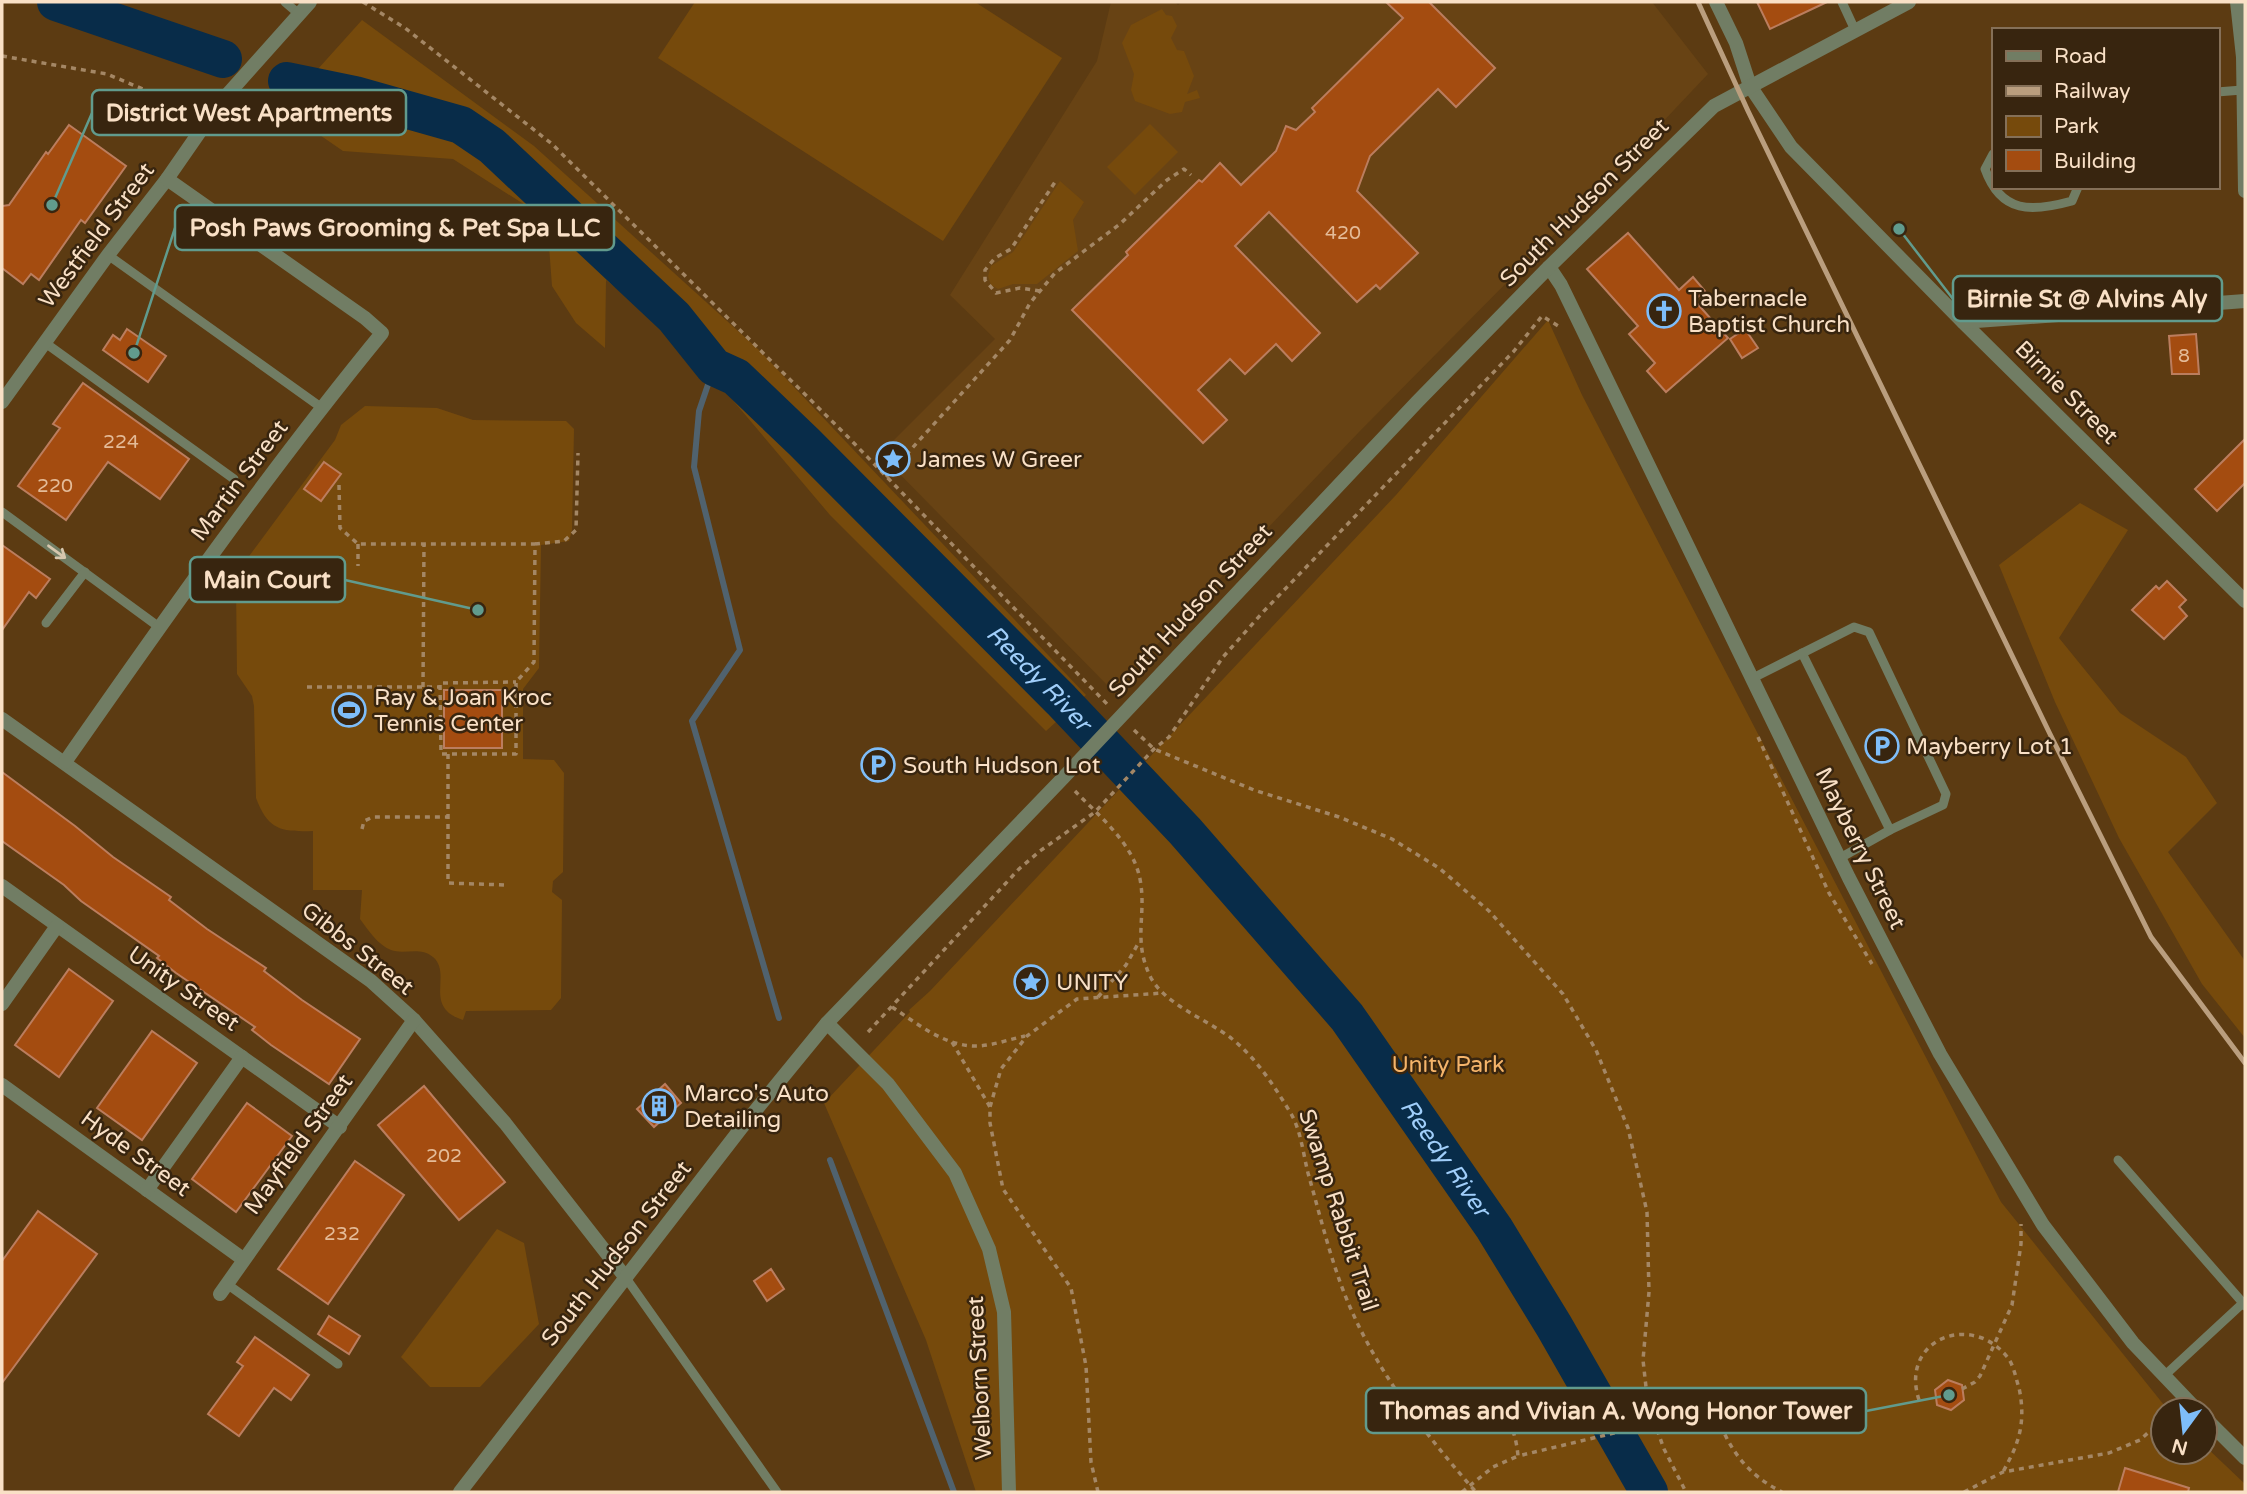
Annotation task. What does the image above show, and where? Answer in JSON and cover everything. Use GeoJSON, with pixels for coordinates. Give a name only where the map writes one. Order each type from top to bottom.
{"type":"FeatureCollection","features":[{"type":"Feature","properties":{"kind":"street","name":"Westfield Street"},"geometry":{"type":"LineString","coordinates":[[2,402],[108,255],[167,179],[202,126],[310,2]]}},
{"type":"Feature","properties":{"kind":"street","name":"Birnie Street"},"geometry":{"type":"LineString","coordinates":[[1716,2],[1736,43],[1750,86],[1791,147],[1963,322],[2245,601]]}},
{"type":"Feature","properties":{"kind":"street","name":"South Hudson Street"},"geometry":{"type":"LineString","coordinates":[[460,1492],[742,1126],[827,1023],[1063,778],[1417,402],[1549,267],[1714,106],[1909,2]]}},
{"type":"Feature","properties":{"kind":"street"},"geometry":{"type":"LineString","coordinates":[[2237,2],[2243,57],[2245,191]]}},
{"type":"Feature","properties":{"kind":"street","name":"Martin Street"},"geometry":{"type":"LineString","coordinates":[[65,762],[159,627],[321,408],[382,334],[365,318],[167,179]]}},
{"type":"Feature","properties":{"kind":"street","name":"Mayberry Street"},"geometry":{"type":"LineString","coordinates":[[1549,267],[1561,285],[1840,858],[1940,1054],[2043,1225],[2105,1308],[2163,1377],[2183,1396]]}},
{"type":"Feature","properties":{"kind":"street"},"geometry":{"type":"LineString","coordinates":[[1963,322],[2245,301]]}},
{"type":"Feature","properties":{"kind":"street","name":"Gibbs Street"},"geometry":{"type":"LineString","coordinates":[[2,719],[371,981],[414,1020],[505,1124],[626,1278]]}},
{"type":"Feature","properties":{"kind":"street","name":"Unity Street"},"geometry":{"type":"LineString","coordinates":[[2,886],[340,1126]]}},
{"type":"Feature","properties":{"kind":"street"},"geometry":{"type":"LineString","coordinates":[[2,1004],[57,926]]}},
{"type":"Feature","properties":{"kind":"street","name":"Mayfield Street"},"geometry":{"type":"LineString","coordinates":[[224,1289],[414,1020]]}},
{"type":"Feature","properties":{"kind":"street","name":"Welborn Street"},"geometry":{"type":"LineString","coordinates":[[827,1023],[888,1084],[955,1173],[989,1249],[1004,1312],[1009,1492]]}},
{"type":"Feature","properties":{"kind":"street"},"geometry":{"type":"LineString","coordinates":[[147,1190],[242,1057]]}},
{"type":"Feature","properties":{"kind":"street","name":"Hyde Street"},"geometry":{"type":"LineString","coordinates":[[2,1085],[243,1259]]}},
{"type":"Feature","properties":{"kind":"street"},"geometry":{"type":"LineString","coordinates":[[2219,1432],[2245,1458]]}},
{"type":"Feature","properties":{"kind":"lane"},"geometry":{"type":"LineString","coordinates":[[285,2],[299,14]]}},
{"type":"Feature","properties":{"kind":"lane"},"geometry":{"type":"LineString","coordinates":[[1842,2],[1855,30]]}},
{"type":"Feature","properties":{"kind":"lane"},"geometry":{"type":"LineString","coordinates":[[2219,92],[2242,90]]}},
{"type":"Feature","properties":{"kind":"lane"},"geometry":{"type":"LineString","coordinates":[[1992,156],[1985,169],[1992,189]]}},
{"type":"Feature","properties":{"kind":"lane"},"geometry":{"type":"LineString","coordinates":[[1992,189],[2012,204],[2042,209],[2072,201],[2077,189]]}},
{"type":"Feature","properties":{"kind":"lane"},"geometry":{"type":"LineString","coordinates":[[108,255],[321,408]]}},
{"type":"Feature","properties":{"kind":"lane"},"geometry":{"type":"LineString","coordinates":[[44,342],[234,479]]}},
{"type":"Feature","properties":{"kind":"lane"},"geometry":{"type":"LineString","coordinates":[[2,512],[159,627]]}},
{"type":"Feature","properties":{"kind":"lane"},"geometry":{"type":"LineString","coordinates":[[46,624],[85,572]]}},
{"type":"Feature","properties":{"kind":"lane"},"geometry":{"type":"LineString","coordinates":[[1753,678],[1854,626],[1869,632],[1946,794],[1943,805],[1840,858]]}},
{"type":"Feature","properties":{"kind":"lane"},"geometry":{"type":"LineString","coordinates":[[1802,653],[1890,830]]}},
{"type":"Feature","properties":{"kind":"lane"},"geometry":{"type":"LineString","coordinates":[[2119,1160],[2244,1305],[2163,1377]]}},
{"type":"Feature","properties":{"kind":"lane"},"geometry":{"type":"LineString","coordinates":[[626,1278],[777,1492]]}},
{"type":"Feature","properties":{"kind":"lane"},"geometry":{"type":"LineString","coordinates":[[224,1289],[338,1364]]}},
{"type":"Feature","properties":{"kind":"path"},"geometry":{"type":"LineString","coordinates":[[363,2],[405,28],[552,144],[887,477],[1154,749],[1254,790],[1339,817],[1392,839],[1439,868],[1489,911],[1563,994],[1596,1050],[1628,1128],[1647,1212],[1649,1292],[1643,1360],[1647,1405],[1664,1449],[1686,1492]]}},
{"type":"Feature","properties":{"kind":"path"},"geometry":{"type":"LineString","coordinates":[[2,56],[80,68],[129,82],[188,111],[202,126]]}},
{"type":"Feature","properties":{"kind":"path"},"geometry":{"type":"LineString","coordinates":[[887,477],[1010,340],[1030,303],[1055,273],[1120,224],[1167,180],[1184,169],[1191,175]]}},
{"type":"Feature","properties":{"kind":"path"},"geometry":{"type":"LineString","coordinates":[[1040,290],[1020,288],[996,293],[985,280],[985,270],[995,258],[1011,249],[1057,179]]}},
{"type":"Feature","properties":{"kind":"path"},"geometry":{"type":"LineString","coordinates":[[867,1032],[1019,869],[1095,812],[1154,749],[1169,737],[1223,657],[1514,351],[1542,316]]}},
{"type":"Feature","properties":{"kind":"path"},"geometry":{"type":"LineString","coordinates":[[339,485],[340,528],[358,544],[535,544],[564,541],[576,530],[578,453]]}},
{"type":"Feature","properties":{"kind":"path"},"geometry":{"type":"LineString","coordinates":[[358,544],[358,566]]}},
{"type":"Feature","properties":{"kind":"path"},"geometry":{"type":"LineString","coordinates":[[424,544],[424,687]]}},
{"type":"Feature","properties":{"kind":"path"},"geometry":{"type":"LineString","coordinates":[[516,682],[440,683],[441,754],[516,754],[516,682],[534,662],[535,544]]}},
{"type":"Feature","properties":{"kind":"path"},"geometry":{"type":"LineString","coordinates":[[307,687],[440,687]]}},
{"type":"Feature","properties":{"kind":"path"},"geometry":{"type":"LineString","coordinates":[[448,754],[448,883],[505,885]]}},
{"type":"Feature","properties":{"kind":"path","name":"Swamp Rabbit Trail"},"geometry":{"type":"LineString","coordinates":[[1063,778],[1122,841],[1133,860],[1140,878],[1140,940],[1146,967],[1156,987],[1232,1039],[1267,1075],[1292,1116],[1339,1279],[1353,1312],[1401,1398],[1476,1492]]}},
{"type":"Feature","properties":{"kind":"path"},"geometry":{"type":"LineString","coordinates":[[362,829],[364,821],[373,817],[448,817]]}},
{"type":"Feature","properties":{"kind":"path"},"geometry":{"type":"LineString","coordinates":[[1098,998],[1126,965],[1140,940]]}},
{"type":"Feature","properties":{"kind":"path"},"geometry":{"type":"LineString","coordinates":[[1098,1492],[1091,1462],[1086,1366],[1070,1288],[1003,1189],[990,1123],[990,1107],[1001,1069],[1027,1036],[1077,999],[1163,993]]}},
{"type":"Feature","properties":{"kind":"path"},"geometry":{"type":"LineString","coordinates":[[892,1007],[952,1042],[979,1046],[1027,1036]]}},
{"type":"Feature","properties":{"kind":"path"},"geometry":{"type":"LineString","coordinates":[[952,1042],[990,1107]]}},
{"type":"Feature","properties":{"kind":"path"},"geometry":{"type":"LineString","coordinates":[[1962,1389],[1980,1376],[2012,1305],[2021,1244],[2021,1214]]}},
{"type":"Feature","properties":{"kind":"path"},"geometry":{"type":"LineString","coordinates":[[1919,1400],[1915,1388],[1915,1372],[1928,1347],[1944,1336],[1959,1334],[1980,1338],[1993,1345],[2008,1358],[2016,1376],[2022,1410],[2017,1443],[2003,1472]]}},
{"type":"Feature","properties":{"kind":"path"},"geometry":{"type":"LineString","coordinates":[[1420,1423],[1451,1406],[1469,1401],[1483,1402],[1501,1413],[1513,1430],[1518,1456]]}},
{"type":"Feature","properties":{"kind":"path"},"geometry":{"type":"LineString","coordinates":[[1462,1492],[1493,1467],[1518,1456],[1698,1413],[1717,1416],[1726,1440],[1746,1466],[1760,1481],[1782,1492]]}},
{"type":"Feature","properties":{"kind":"path"},"geometry":{"type":"LineString","coordinates":[[1964,1492],[2003,1472],[2109,1453],[2140,1440],[2149,1432]]}},
{"type":"Feature","properties":{"kind":"shaded area"},"geometry":{"type":"Polygon","coordinates":[[[1111,2],[1175,2],[1178,5],[1181,2],[1652,2],[1708,74],[1606,182],[1359,432],[1113,691],[880,454],[995,339],[950,295],[1097,61],[1111,2]]]}},
{"type":"Feature","properties":{"kind":"green space"},"geometry":{"type":"Polygon","coordinates":[[[695,2],[975,2],[1062,58],[943,241],[658,58],[695,2]]]}},
{"type":"Feature","properties":{"kind":"green space"},"geometry":{"type":"Polygon","coordinates":[[[1162,9],[1166,15],[1172,16],[1177,26],[1171,38],[1177,50],[1184,51],[1194,76],[1187,94],[1197,90],[1200,98],[1185,102],[1182,112],[1170,114],[1135,101],[1131,90],[1134,74],[1122,43],[1131,25],[1162,9]]]}},
{"type":"Feature","properties":{"kind":"green space"},"geometry":{"type":"Polygon","coordinates":[[[362,20],[534,146],[759,350],[1086,695],[1046,731],[830,515],[686,345],[606,280],[605,348],[576,323],[552,286],[547,219],[453,159],[343,151],[282,109],[362,20]]]}},
{"type":"Feature","properties":{"kind":"green space"},"geometry":{"type":"Polygon","coordinates":[[[1150,124],[1178,152],[1135,195],[1107,167],[1150,124]]]}},
{"type":"Feature","properties":{"kind":"green space"},"geometry":{"type":"Polygon","coordinates":[[[1060,181],[1084,202],[1073,220],[1078,251],[1037,284],[1013,284],[998,289],[991,285],[988,276],[991,266],[1013,252],[1060,181]]]}},
{"type":"Feature","properties":{"kind":"green space","name":"Unity Park"},"geometry":{"type":"Polygon","coordinates":[[[1548,320],[1582,395],[2001,1202],[2157,1396],[2149,1396],[2149,1466],[2219,1466],[2219,1459],[2245,1484],[2245,1492],[976,1492],[926,1340],[824,1103],[1396,495],[1548,320]]]}},
{"type":"Feature","properties":{"kind":"green space","name":"Ray & Joan Kroc Tennis Center"},"geometry":{"type":"Polygon","coordinates":[[[365,406],[437,408],[473,420],[566,421],[574,429],[572,530],[569,541],[541,545],[539,668],[523,689],[523,759],[554,760],[564,773],[563,872],[553,881],[552,892],[562,900],[561,998],[551,1010],[466,1011],[463,1020],[451,1014],[441,999],[440,972],[433,957],[417,951],[391,950],[378,941],[360,919],[362,890],[313,890],[313,831],[292,831],[277,827],[265,817],[256,798],[254,706],[252,696],[237,674],[238,571],[335,440],[341,425],[365,406]],[[324,462],[305,489],[321,501],[340,473],[324,462]],[[444,690],[444,747],[502,747],[502,690],[444,690]]]}},
{"type":"Feature","properties":{"kind":"green space"},"geometry":{"type":"Polygon","coordinates":[[[2080,503],[2128,530],[2059,638],[2120,713],[2186,757],[2217,803],[2168,852],[2245,961],[2245,1038],[2202,984],[2119,838],[2055,702],[1999,565],[2080,503]]]}},
{"type":"Feature","properties":{"kind":"green space"},"geometry":{"type":"Polygon","coordinates":[[[497,1229],[524,1243],[539,1324],[480,1387],[430,1387],[401,1357],[497,1229]]]}},
{"type":"Feature","properties":{"kind":"building"},"geometry":{"type":"Polygon","coordinates":[[[1386,2],[1429,2],[1495,68],[1456,107],[1438,89],[1370,156],[1357,191],[1418,253],[1380,289],[1376,285],[1357,302],[1269,212],[1235,246],[1320,333],[1292,361],[1276,344],[1245,374],[1230,359],[1198,390],[1227,420],[1203,443],[1072,310],[1128,255],[1126,252],[1220,163],[1241,185],[1276,151],[1286,126],[1296,130],[1315,112],[1312,108],[1403,18],[1386,2]]]}},
{"type":"Feature","properties":{"kind":"building"},"geometry":{"type":"Polygon","coordinates":[[[1757,2],[1827,2],[1770,29],[1757,2]]]}},
{"type":"Feature","properties":{"kind":"building"},"geometry":{"type":"Polygon","coordinates":[[[69,125],[126,166],[85,223],[81,220],[39,280],[31,274],[23,284],[2,268],[2,206],[9,205],[46,152],[48,154],[69,125]]]}},
{"type":"Feature","properties":{"kind":"building","name":"Tabernacle Baptist Church"},"geometry":{"type":"Polygon","coordinates":[[[1628,233],[1679,290],[1693,277],[1705,291],[1694,300],[1728,338],[1666,392],[1647,371],[1655,363],[1629,334],[1638,326],[1587,269],[1628,233]]]}},
{"type":"Feature","properties":{"kind":"building"},"geometry":{"type":"Polygon","coordinates":[[[127,329],[166,356],[148,382],[103,350],[113,335],[120,340],[127,329]]]}},
{"type":"Feature","properties":{"kind":"building"},"geometry":{"type":"Polygon","coordinates":[[[1745,329],[1758,348],[1742,358],[1730,339],[1745,329]]]}},
{"type":"Feature","properties":{"kind":"building"},"geometry":{"type":"Polygon","coordinates":[[[2196,334],[2199,374],[2172,374],[2169,336],[2196,334]]]}},
{"type":"Feature","properties":{"kind":"building"},"geometry":{"type":"Polygon","coordinates":[[[83,383],[189,459],[160,499],[108,462],[66,520],[18,486],[60,428],[53,424],[83,383]]]}},
{"type":"Feature","properties":{"kind":"building"},"geometry":{"type":"Polygon","coordinates":[[[2245,439],[2245,483],[2217,511],[2195,489],[2245,439]]]}},
{"type":"Feature","properties":{"kind":"building"},"geometry":{"type":"Polygon","coordinates":[[[324,462],[341,474],[321,501],[304,489],[324,462]]]}},
{"type":"Feature","properties":{"kind":"building"},"geometry":{"type":"Polygon","coordinates":[[[2,545],[50,579],[36,598],[29,592],[2,630],[2,545]]]}},
{"type":"Feature","properties":{"kind":"building"},"geometry":{"type":"Polygon","coordinates":[[[2167,581],[2186,600],[2179,607],[2187,616],[2164,639],[2132,610],[2156,586],[2159,589],[2167,581]]]}},
{"type":"Feature","properties":{"kind":"building"},"geometry":{"type":"Polygon","coordinates":[[[444,690],[502,690],[502,748],[444,748],[444,690]]]}},
{"type":"Feature","properties":{"kind":"building"},"geometry":{"type":"Polygon","coordinates":[[[2,772],[113,857],[171,897],[169,900],[207,929],[266,968],[264,971],[302,1000],[360,1039],[329,1084],[271,1045],[252,1030],[255,1027],[176,973],[157,958],[159,956],[2,841],[2,772]]]}},
{"type":"Feature","properties":{"kind":"building"},"geometry":{"type":"Polygon","coordinates":[[[69,969],[113,1001],[59,1077],[15,1045],[69,969]]]}},
{"type":"Feature","properties":{"kind":"building"},"geometry":{"type":"Polygon","coordinates":[[[152,1031],[197,1063],[142,1140],[97,1108],[152,1031]]]}},
{"type":"Feature","properties":{"kind":"building","name":"Marco's Auto Detailing"},"geometry":{"type":"Polygon","coordinates":[[[665,1084],[681,1103],[654,1127],[637,1109],[665,1084]]]}},
{"type":"Feature","properties":{"kind":"building"},"geometry":{"type":"Polygon","coordinates":[[[424,1086],[505,1182],[459,1220],[378,1125],[424,1086]]]}},
{"type":"Feature","properties":{"kind":"building"},"geometry":{"type":"Polygon","coordinates":[[[247,1103],[292,1136],[236,1212],[192,1179],[247,1103]]]}},
{"type":"Feature","properties":{"kind":"building"},"geometry":{"type":"Polygon","coordinates":[[[355,1161],[404,1195],[328,1304],[278,1269],[355,1161]]]}},
{"type":"Feature","properties":{"kind":"building"},"geometry":{"type":"Polygon","coordinates":[[[38,1211],[97,1254],[2,1383],[2,1261],[38,1211]]]}},
{"type":"Feature","properties":{"kind":"building"},"geometry":{"type":"Polygon","coordinates":[[[771,1269],[784,1289],[767,1301],[754,1281],[771,1269]]]}},
{"type":"Feature","properties":{"kind":"building"},"geometry":{"type":"Polygon","coordinates":[[[329,1316],[360,1336],[349,1354],[318,1334],[329,1316]]]}},
{"type":"Feature","properties":{"kind":"building"},"geometry":{"type":"Polygon","coordinates":[[[255,1337],[309,1375],[291,1400],[274,1388],[239,1436],[208,1414],[243,1366],[237,1362],[255,1337]]]}},
{"type":"Feature","properties":{"kind":"building"},"geometry":{"type":"Polygon","coordinates":[[[1948,1380],[1962,1385],[1964,1400],[1951,1410],[1937,1405],[1935,1390],[1948,1380]]]}},
{"type":"Feature","properties":{"kind":"building"},"geometry":{"type":"Polygon","coordinates":[[[2125,1468],[2189,1488],[2188,1492],[2118,1492],[2125,1468]]]}},
{"type":"Feature","properties":{"kind":"waterway","name":"Reedy River"},"geometry":{"type":"LineString","coordinates":[[56,2],[223,59]]}},
{"type":"Feature","properties":{"kind":"waterway","name":"Reedy River"},"geometry":{"type":"LineString","coordinates":[[287,81],[355,95],[461,125],[492,146],[674,317],[714,367],[736,377],[804,442],[1061,700],[1185,831],[1347,1017],[1494,1228],[1554,1326],[1649,1492]]}},
{"type":"Feature","properties":{"kind":"waterway"},"geometry":{"type":"LineString","coordinates":[[714,367],[699,411],[694,467],[740,650],[692,721],[779,1018]]}},
{"type":"Feature","properties":{"kind":"waterway"},"geometry":{"type":"LineString","coordinates":[[830,1160],[954,1492]]}},
{"type":"Feature","properties":{"kind":"railway"},"geometry":{"type":"LineString","coordinates":[[1698,2],[1748,111],[2151,937],[2245,1063]]}},
{"type":"Feature","properties":{"kind":"place","name":"District West Apartments"},"geometry":{"type":"Point","coordinates":[52,205]}},
{"type":"Feature","properties":{"kind":"place","name":"Birnie St @ Alvins Aly"},"geometry":{"type":"Point","coordinates":[1899,229]}},
{"type":"Feature","properties":{"kind":"place","name":"Tabernacle Baptist Church"},"geometry":{"type":"Point","coordinates":[1664,311]}},
{"type":"Feature","properties":{"kind":"place","name":"Posh Paws Grooming & Pet Spa LLC"},"geometry":{"type":"Point","coordinates":[134,353]}},
{"type":"Feature","properties":{"kind":"place","name":"James W Greer"},"geometry":{"type":"Point","coordinates":[893,459]}},
{"type":"Feature","properties":{"kind":"place","name":"Main Court"},"geometry":{"type":"Point","coordinates":[478,610]}},
{"type":"Feature","properties":{"kind":"place","name":"Ray & Joan Kroc Tennis Center"},"geometry":{"type":"Point","coordinates":[349,710]}},
{"type":"Feature","properties":{"kind":"place","name":"Mayberry Lot 1"},"geometry":{"type":"Point","coordinates":[1882,746]}},
{"type":"Feature","properties":{"kind":"place","name":"South Hudson Lot"},"geometry":{"type":"Point","coordinates":[878,765]}},
{"type":"Feature","properties":{"kind":"place","name":"UNITY"},"geometry":{"type":"Point","coordinates":[1031,982]}},
{"type":"Feature","properties":{"kind":"place","name":"Marco's Auto Detailing"},"geometry":{"type":"Point","coordinates":[659,1106]}},
{"type":"Feature","properties":{"kind":"place","name":"Thomas and Vivian A. Wong Honor Tower"},"geometry":{"type":"Point","coordinates":[1949,1395]}}]}
